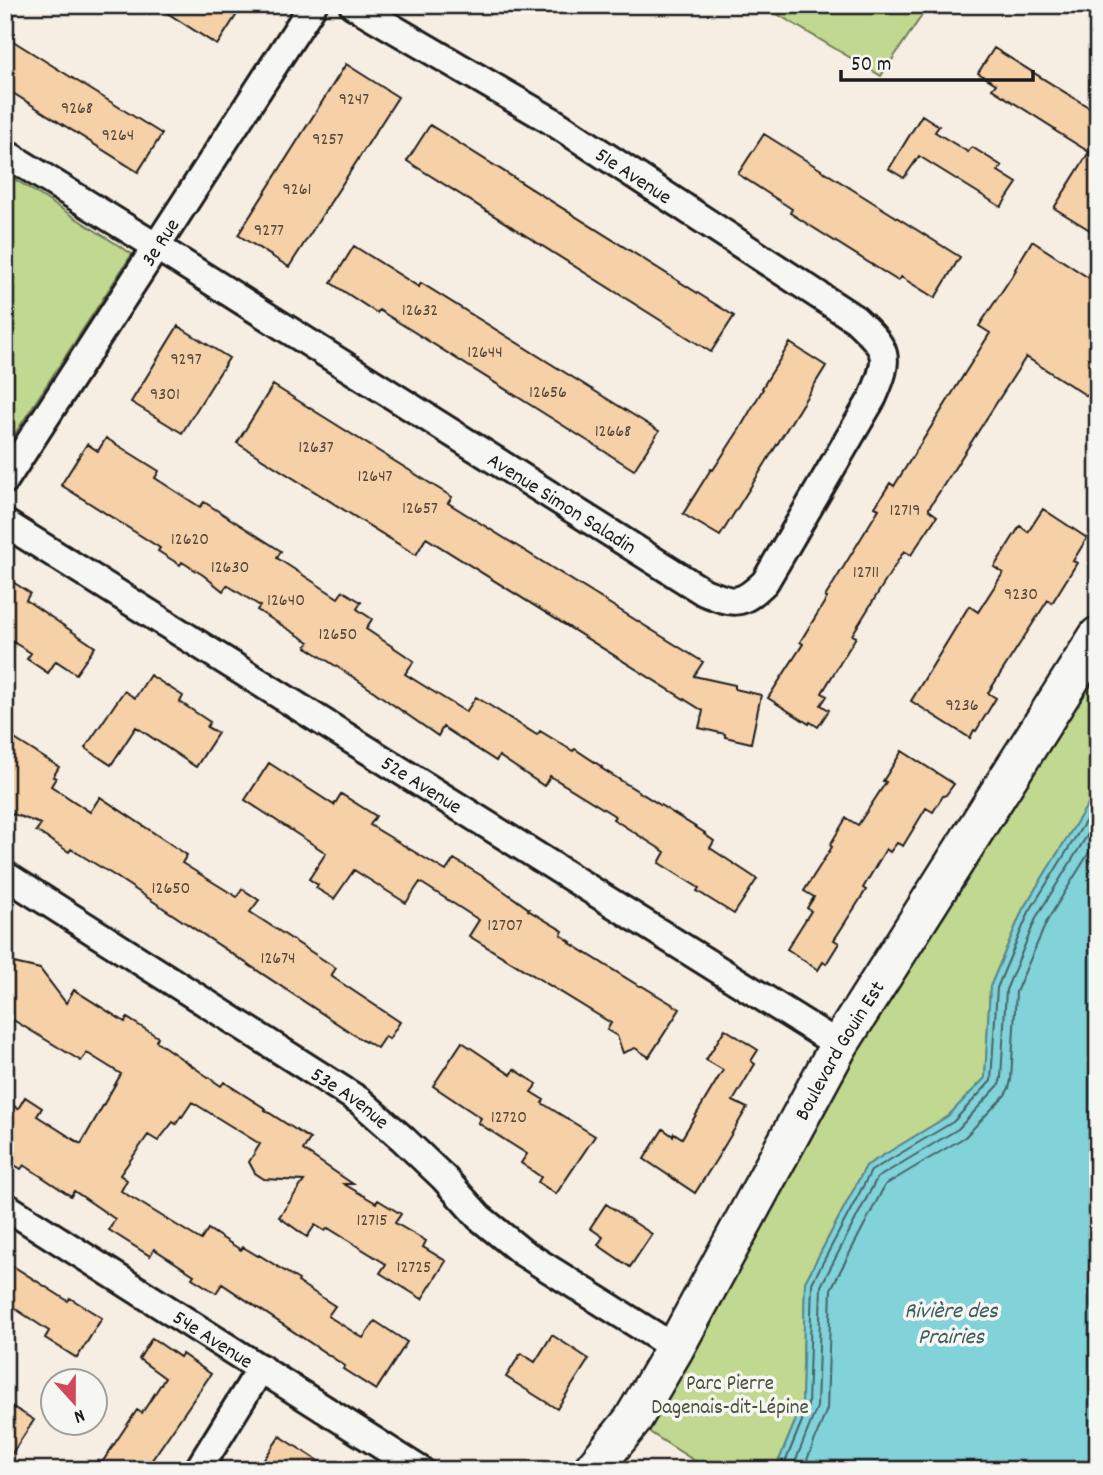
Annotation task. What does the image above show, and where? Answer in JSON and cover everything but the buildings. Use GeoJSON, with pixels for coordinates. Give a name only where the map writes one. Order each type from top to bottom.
{"type":"FeatureCollection","features":[{"type":"Feature","properties":{"kind":"street","name":"3e Rue"},"geometry":{"type":"LineString","coordinates":[[5,480],[313,5]]}},
{"type":"Feature","properties":{"kind":"street","name":"51e Avenue"},"geometry":{"type":"LineString","coordinates":[[353,5],[552,121],[855,319],[878,340],[884,355],[884,372]]}},
{"type":"Feature","properties":{"kind":"street","name":"Avenue Simon Saladin"},"geometry":{"type":"LineString","coordinates":[[5,153],[704,592],[726,600],[738,601],[750,596],[765,582],[873,397],[884,372]]}},
{"type":"Feature","properties":{"kind":"street","name":"52e Avenue"},"geometry":{"type":"LineString","coordinates":[[5,523],[839,1045]]}},
{"type":"Feature","properties":{"kind":"street","name":"Boulevard Gouin Est"},"geometry":{"type":"LineString","coordinates":[[592,1470],[632,1421],[675,1348],[839,1045],[1098,636]]}},
{"type":"Feature","properties":{"kind":"street","name":"53e Avenue"},"geometry":{"type":"LineString","coordinates":[[5,875],[360,1101],[436,1170],[479,1217],[522,1252],[675,1348]]}},
{"type":"Feature","properties":{"kind":"street","name":"54e Avenue"},"geometry":{"type":"LineString","coordinates":[[5,1206],[420,1470]]}},
{"type":"Feature","properties":{"kind":"street"},"geometry":{"type":"LineString","coordinates":[[198,1470],[261,1368]]}},
{"type":"Feature","properties":{"kind":"green space"},"geometry":{"type":"Polygon","coordinates":[[[762,5],[929,5],[881,76],[762,5]]]}},
{"type":"Feature","properties":{"kind":"green space"},"geometry":{"type":"Polygon","coordinates":[[[5,173],[132,254],[5,449],[5,173]]]}},
{"type":"Feature","properties":{"kind":"green space","name":"Parc Pierre Dagenais-dit-Lépine"},"geometry":{"type":"Polygon","coordinates":[[[1098,625],[1098,788],[1023,909],[990,987],[985,1078],[948,1116],[866,1166],[805,1282],[802,1405],[775,1470],[709,1470],[632,1421],[1098,625]]]}},
{"type":"Feature","properties":{"kind":"water","name":"Rivière des Prairies"},"geometry":{"type":"Polygon","coordinates":[[[1098,788],[1098,1470],[775,1470],[802,1405],[805,1282],[866,1166],[948,1116],[985,1078],[990,987],[1023,909],[1098,788]]]}}]}
